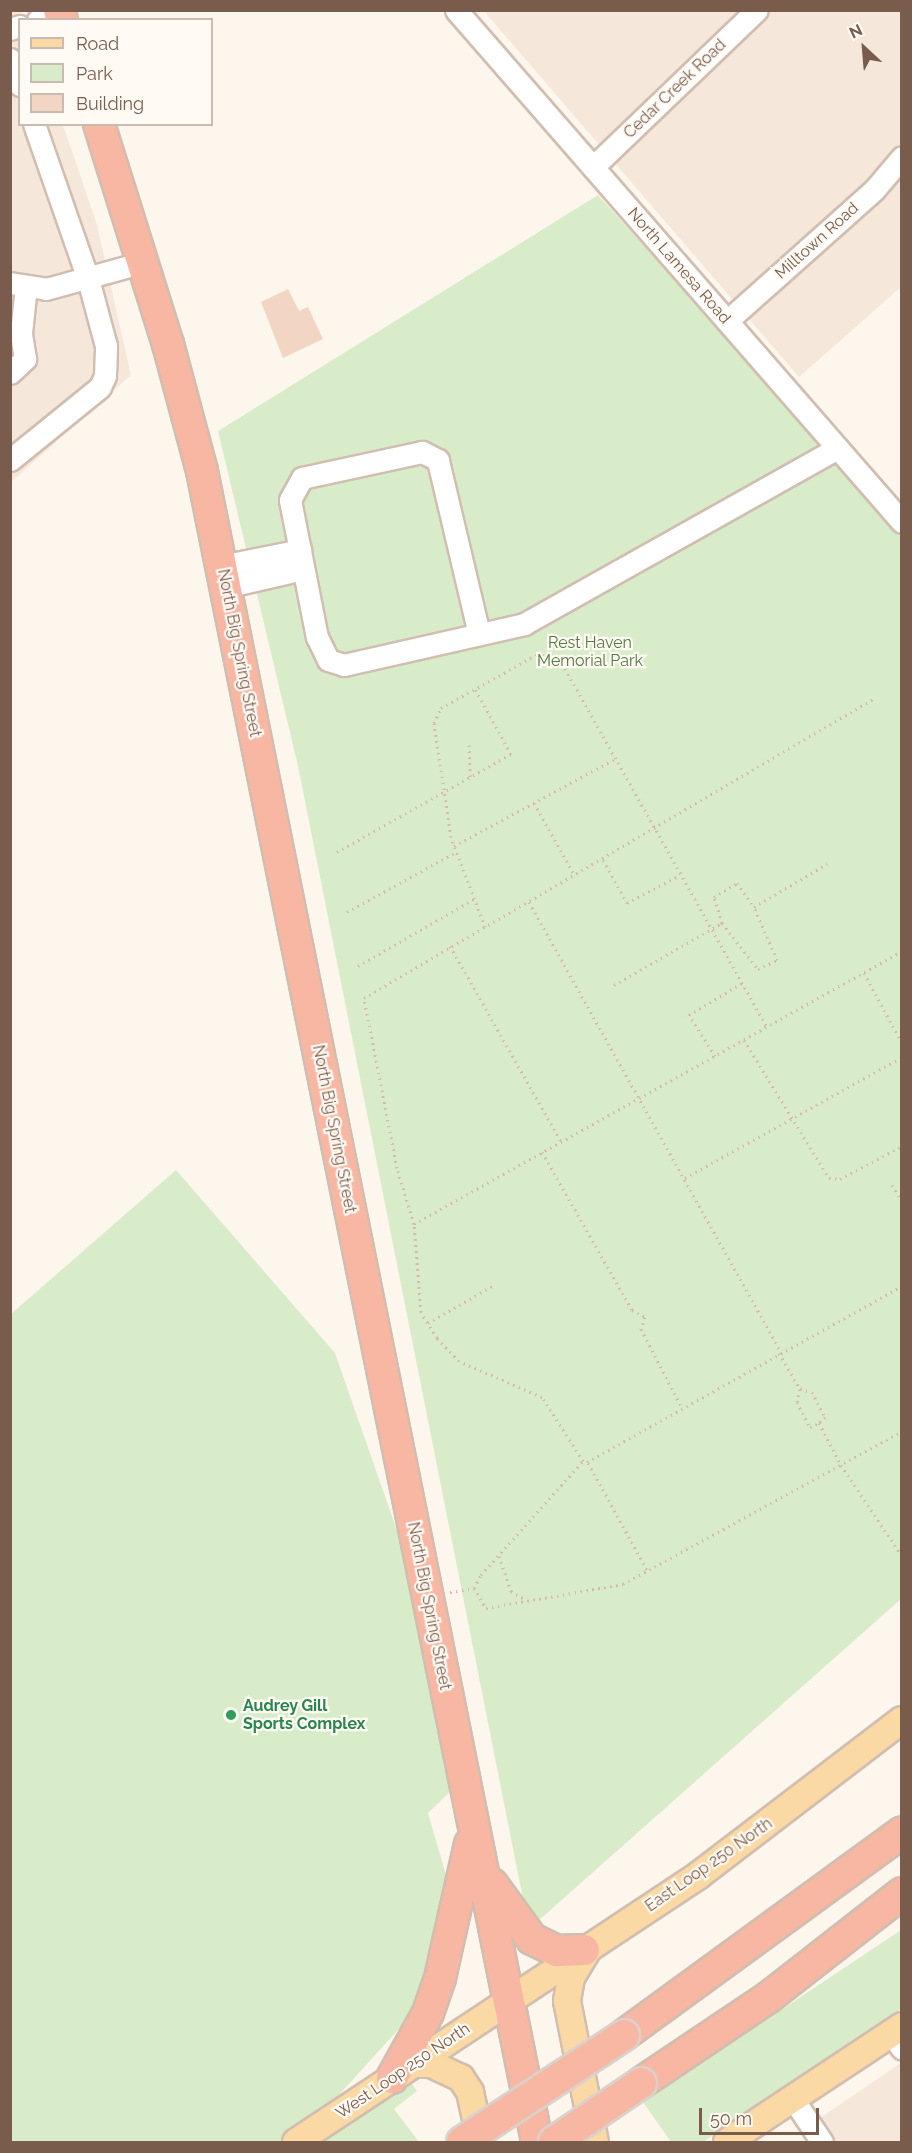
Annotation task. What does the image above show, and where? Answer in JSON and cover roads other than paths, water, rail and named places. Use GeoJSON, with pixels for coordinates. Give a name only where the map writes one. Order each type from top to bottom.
{"type":"FeatureCollection","features":[{"type":"Feature","properties":{"kind":"highway","name":"North Big Spring Street"},"geometry":{"type":"LineString","coordinates":[[100,126],[144,262],[201,471],[537,2142]]}},
{"type":"Feature","properties":{"kind":"highway"},"geometry":{"type":"LineString","coordinates":[[766,1934],[902,1815]]}},
{"type":"Feature","properties":{"kind":"highway"},"geometry":{"type":"LineString","coordinates":[[402,2072],[428,2013],[440,1978],[466,1879],[473,1824]]}},
{"type":"Feature","properties":{"kind":"highway"},"geometry":{"type":"LineString","coordinates":[[462,2142],[624,2035],[766,1934],[902,1832]]}},
{"type":"Feature","properties":{"kind":"highway"},"geometry":{"type":"LineString","coordinates":[[481,1863],[511,1914],[532,1939],[557,1951],[588,1947]]}},
{"type":"Feature","properties":{"kind":"highway"},"geometry":{"type":"LineString","coordinates":[[769,1997],[902,1893]]}},
{"type":"Feature","properties":{"kind":"highway"},"geometry":{"type":"LineString","coordinates":[[554,2142],[769,1997],[902,1911]]}},
{"type":"Feature","properties":{"kind":"main road","name":"East Loop 250 North"},"geometry":{"type":"LineString","coordinates":[[509,1999],[745,1843],[902,1720]]}},
{"type":"Feature","properties":{"kind":"main road"},"geometry":{"type":"LineString","coordinates":[[588,1947],[575,1969],[567,2001],[595,2142]]}},
{"type":"Feature","properties":{"kind":"main road","name":"West Loop 250 North"},"geometry":{"type":"LineString","coordinates":[[296,2142],[509,1999]]}},
{"type":"Feature","properties":{"kind":"main road"},"geometry":{"type":"LineString","coordinates":[[728,2142],[793,2099],[898,2036]]}},
{"type":"Feature","properties":{"kind":"main road"},"geometry":{"type":"LineString","coordinates":[[402,2072],[431,2064],[461,2078],[470,2092],[481,2142]]}},
{"type":"Feature","properties":{"kind":"street","name":"North Lamesa Road"},"geometry":{"type":"LineString","coordinates":[[456,10],[902,522]]}},
{"type":"Feature","properties":{"kind":"street","name":"Cedar Creek Road"},"geometry":{"type":"LineString","coordinates":[[592,167],[757,10]]}},
{"type":"Feature","properties":{"kind":"street"},"geometry":{"type":"LineString","coordinates":[[10,59],[18,80]]}},
{"type":"Feature","properties":{"kind":"street"},"geometry":{"type":"LineString","coordinates":[[10,460],[100,387],[105,376],[106,346],[88,279],[35,126]]}},
{"type":"Feature","properties":{"kind":"street","name":"Milltown Road"},"geometry":{"type":"LineString","coordinates":[[727,321],[874,190],[902,157]]}},
{"type":"Feature","properties":{"kind":"street"},"geometry":{"type":"LineString","coordinates":[[10,372],[25,359],[18,285],[46,289],[144,262]]}},
{"type":"Feature","properties":{"kind":"street"},"geometry":{"type":"LineString","coordinates":[[479,634],[441,469],[432,456],[422,452],[302,478],[290,500],[322,653],[335,664],[479,634],[524,624],[837,448]]}},
{"type":"Feature","properties":{"kind":"street"},"geometry":{"type":"LineString","coordinates":[[223,577],[301,560]]}},
{"type":"Feature","properties":{"kind":"street"},"geometry":{"type":"LineString","coordinates":[[793,2099],[822,2142]]}},
{"type":"Feature","properties":{"kind":"place","name":"Audrey Gill Sports Complex"},"geometry":{"type":"Point","coordinates":[231,1715]}},
{"type":"Feature","properties":{"kind":"park label","name":"Rest Haven Memorial Park"},"geometry":{"type":"Point","coordinates":[590,652]}}]}
